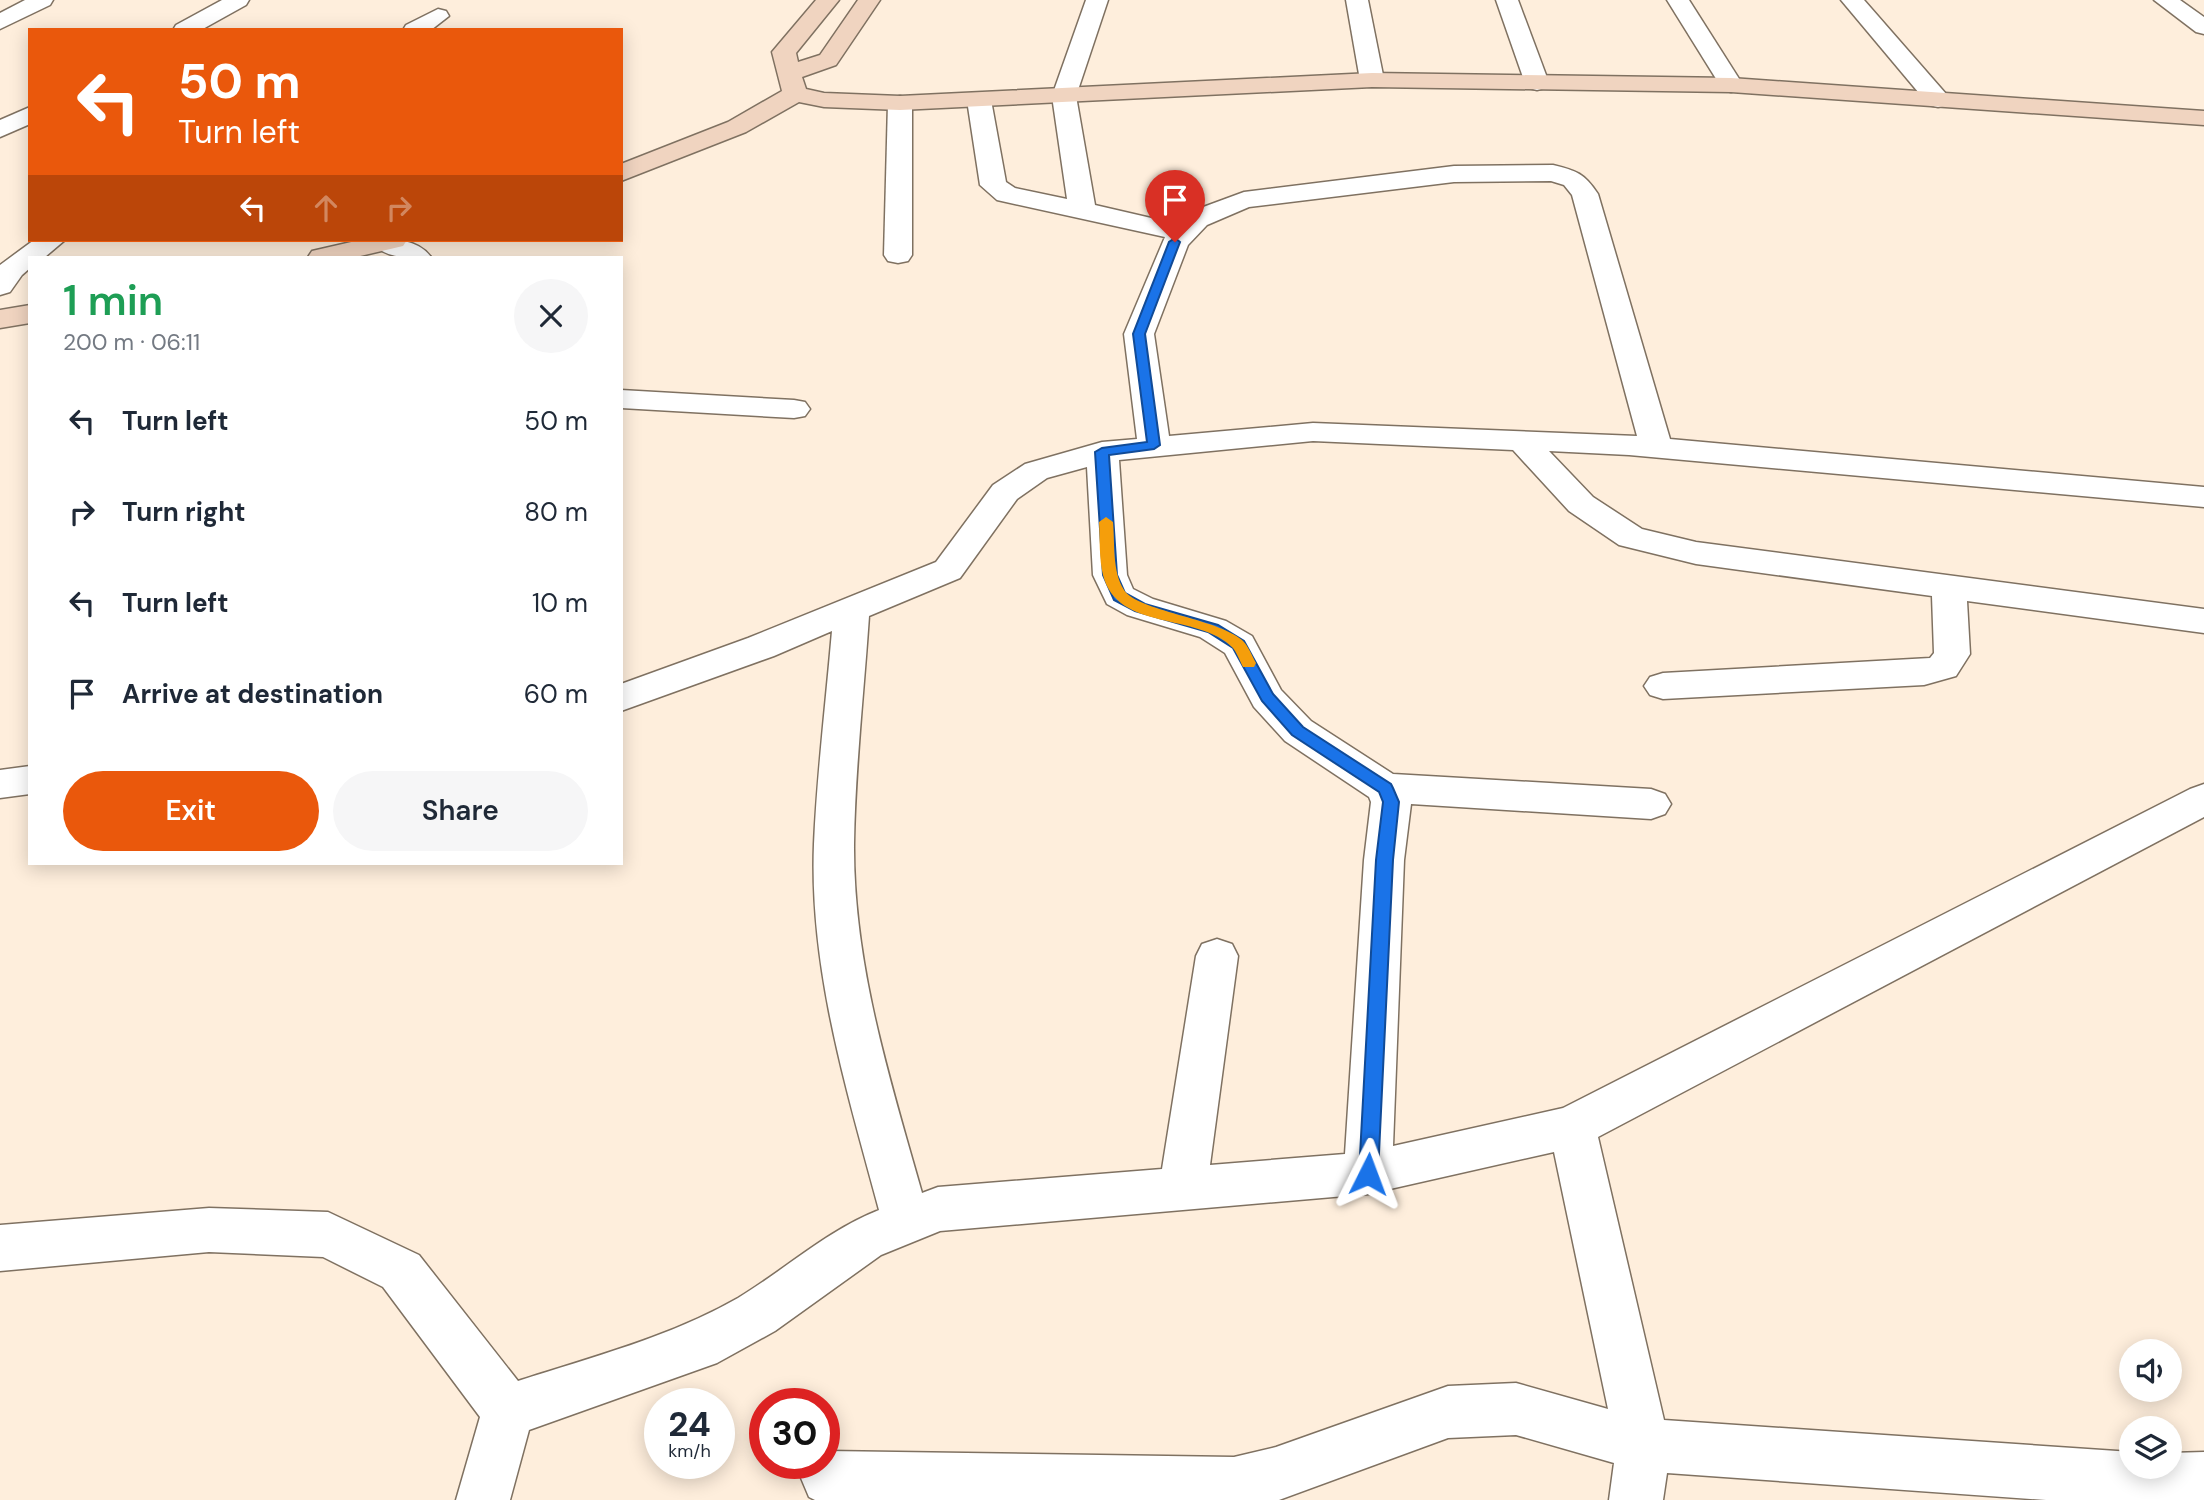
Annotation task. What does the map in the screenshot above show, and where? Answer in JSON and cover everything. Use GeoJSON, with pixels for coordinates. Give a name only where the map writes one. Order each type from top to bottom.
{"type":"FeatureCollection","features":[{"type":"Feature","properties":{"kind":"street"},"geometry":{"type":"LineString","coordinates":[[0,22],[41,0]]}},
{"type":"Feature","properties":{"kind":"street"},"geometry":{"type":"LineString","coordinates":[[188,28],[239,0]]}},
{"type":"Feature","properties":{"kind":"street"},"geometry":{"type":"LineString","coordinates":[[828,0],[783,52],[792,84],[824,100],[901,103],[1372,80],[1731,85],[2204,118]]}},
{"type":"Feature","properties":{"kind":"street"},"geometry":{"type":"LineString","coordinates":[[623,172],[737,127],[828,60],[869,0]]}},
{"type":"Feature","properties":{"kind":"street"},"geometry":{"type":"LineString","coordinates":[[1082,210],[1064,96],[1097,0]]}},
{"type":"Feature","properties":{"kind":"street"},"geometry":{"type":"LineString","coordinates":[[1357,0],[1372,80]]}},
{"type":"Feature","properties":{"kind":"street"},"geometry":{"type":"LineString","coordinates":[[1507,0],[1537,83]]}},
{"type":"Feature","properties":{"kind":"street"},"geometry":{"type":"LineString","coordinates":[[1678,0],[1731,85]]}},
{"type":"Feature","properties":{"kind":"street"},"geometry":{"type":"LineString","coordinates":[[1852,0],[1938,100]]}},
{"type":"Feature","properties":{"kind":"street"},"geometry":{"type":"LineString","coordinates":[[2165,0],[2202,24]]}},
{"type":"Feature","properties":{"kind":"street"},"geometry":{"type":"LineString","coordinates":[[417,28],[438,16]]}},
{"type":"Feature","properties":{"kind":"street"},"geometry":{"type":"LineString","coordinates":[[979,100],[993,184],[1006,194],[1183,233]]}},
{"type":"Feature","properties":{"kind":"street"},"geometry":{"type":"LineString","coordinates":[[898,255],[901,103]]}},
{"type":"Feature","properties":{"kind":"street"},"geometry":{"type":"LineString","coordinates":[[0,130],[28,115]]}},
{"type":"Feature","properties":{"kind":"street"},"geometry":{"type":"LineString","coordinates":[[1154,445],[1139,334],[1175,242],[1196,219],[1244,200],[1454,174],[1543,172],[1573,179],[1585,194],[1656,447]]}},
{"type":"Feature","properties":{"kind":"street"},"geometry":{"type":"LineString","coordinates":[[29,256],[48,242]]}},
{"type":"Feature","properties":{"kind":"street"},"geometry":{"type":"LineString","coordinates":[[326,256],[379,242]]}},
{"type":"Feature","properties":{"kind":"street"},"geometry":{"type":"LineString","coordinates":[[391,242],[415,256]]}},
{"type":"Feature","properties":{"kind":"street"},"geometry":{"type":"LineString","coordinates":[[0,286],[11,269],[28,257]]}},
{"type":"Feature","properties":{"kind":"street"},"geometry":{"type":"LineString","coordinates":[[0,319],[28,314]]}},
{"type":"Feature","properties":{"kind":"street"},"geometry":{"type":"LineString","coordinates":[[623,399],[794,409]]}},
{"type":"Feature","properties":{"kind":"street"},"geometry":{"type":"LineString","coordinates":[[623,697],[852,610],[948,570],[1005,492],[1036,471],[1102,452],[1154,445],[1313,432],[1521,440],[1656,447],[2204,497]]}},
{"type":"Feature","properties":{"kind":"street"},"geometry":{"type":"LineString","coordinates":[[1521,440],[1581,505],[1631,537],[1696,553],[2204,621]]}},
{"type":"Feature","properties":{"kind":"street"},"geometry":{"type":"LineString","coordinates":[[1102,452],[1110,575],[1119,596],[1140,607],[1213,629],[1239,645],[1267,698],[1298,731],[1385,788],[1651,804]]}},
{"type":"Feature","properties":{"kind":"street"},"geometry":{"type":"LineString","coordinates":[[1663,686],[1924,672],[1943,667],[1952,654],[1949,586]]}},
{"type":"Feature","properties":{"kind":"street"},"geometry":{"type":"LineString","coordinates":[[852,610],[834,845],[837,911],[854,1032],[906,1222]]}},
{"type":"Feature","properties":{"kind":"street"},"geometry":{"type":"LineString","coordinates":[[0,784],[28,780]]}},
{"type":"Feature","properties":{"kind":"street"},"geometry":{"type":"LineString","coordinates":[[1368,1174],[1384,860],[1391,802],[1385,788]]}},
{"type":"Feature","properties":{"kind":"street"},"geometry":{"type":"LineString","coordinates":[[508,1411],[699,1345],[757,1314],[864,1239],[937,1209],[1368,1174],[1572,1127],[2204,799]]}},
{"type":"Feature","properties":{"kind":"street"},"geometry":{"type":"LineString","coordinates":[[1183,1188],[1217,956]]}},
{"type":"Feature","properties":{"kind":"street"},"geometry":{"type":"LineString","coordinates":[[1572,1127],[1643,1445],[1636,1500]]}},
{"type":"Feature","properties":{"kind":"street"},"geometry":{"type":"LineString","coordinates":[[0,1248],[208,1230],[328,1235],[401,1271],[508,1411]]}},
{"type":"Feature","properties":{"kind":"street"},"geometry":{"type":"LineString","coordinates":[[840,1478],[1234,1485],[1276,1474],[1448,1412],[1516,1409],[1643,1445],[2163,1481],[2204,1479]]}},
{"type":"Feature","properties":{"kind":"street"},"geometry":{"type":"LineString","coordinates":[[483,1500],[508,1411]]}},
{"type":"Feature","properties":{"kind":"slow traffic"},"geometry":{"type":"LineString","coordinates":[[1106,522],[1110,575],[1119,596],[1140,607],[1213,629],[1239,645],[1249,663]]}},
{"type":"Feature","properties":{"kind":"route"},"geometry":{"type":"LineString","coordinates":[[1175,242],[1139,334],[1154,445],[1102,452],[1110,575],[1119,596],[1140,607],[1213,629],[1239,645],[1267,698],[1298,731],[1364,777],[1385,788],[1391,802],[1384,860],[1368,1174]]}}]}
